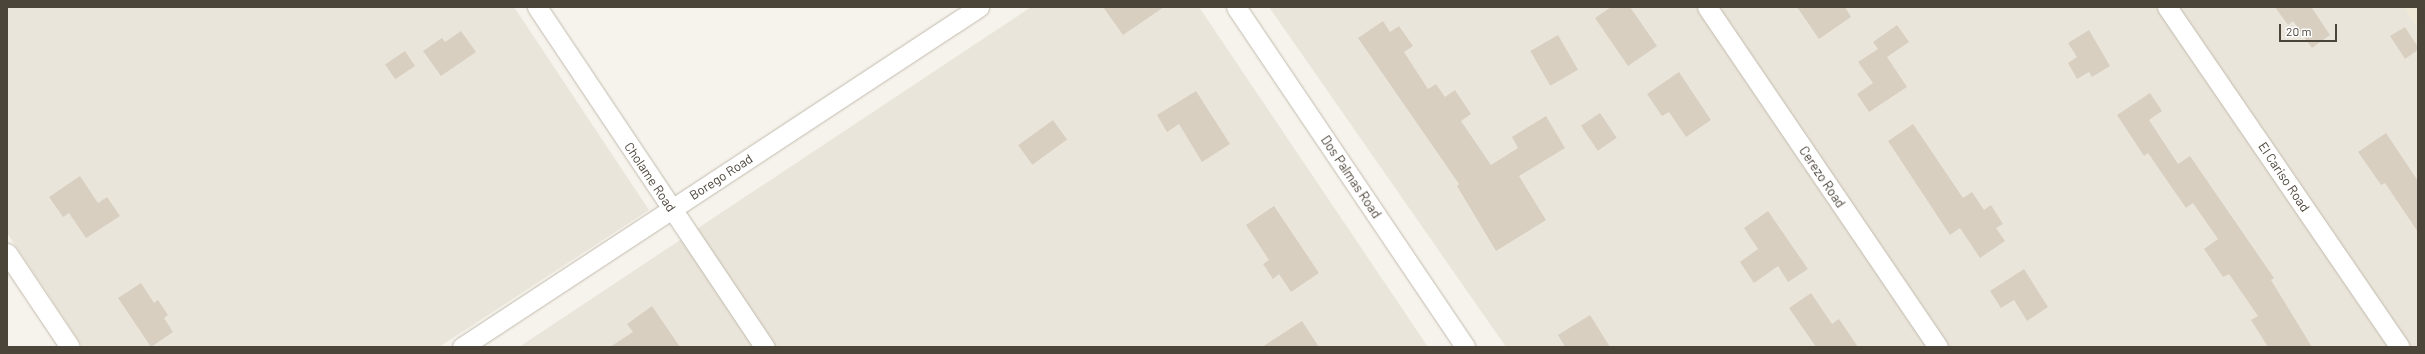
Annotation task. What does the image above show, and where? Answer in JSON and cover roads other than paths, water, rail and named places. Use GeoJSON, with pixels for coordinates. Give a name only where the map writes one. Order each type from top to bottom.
{"type":"FeatureCollection","features":[{"type":"Feature","properties":{"kind":"street","name":"Cholame Road"},"geometry":{"type":"LineString","coordinates":[[537,7],[764,347]]}},
{"type":"Feature","properties":{"kind":"street","name":"Borego Road"},"geometry":{"type":"LineString","coordinates":[[462,347],[979,7]]}},
{"type":"Feature","properties":{"kind":"street","name":"Dos Palmas Road"},"geometry":{"type":"LineString","coordinates":[[1236,7],[1466,347]]}},
{"type":"Feature","properties":{"kind":"street","name":"Cerezo Road"},"geometry":{"type":"LineString","coordinates":[[1707,7],[1938,347]]}},
{"type":"Feature","properties":{"kind":"street","name":"El Cariso Road"},"geometry":{"type":"LineString","coordinates":[[2167,7],[2400,347]]}},
{"type":"Feature","properties":{"kind":"street"},"geometry":{"type":"LineString","coordinates":[[7,253],[70,347]]}}]}
